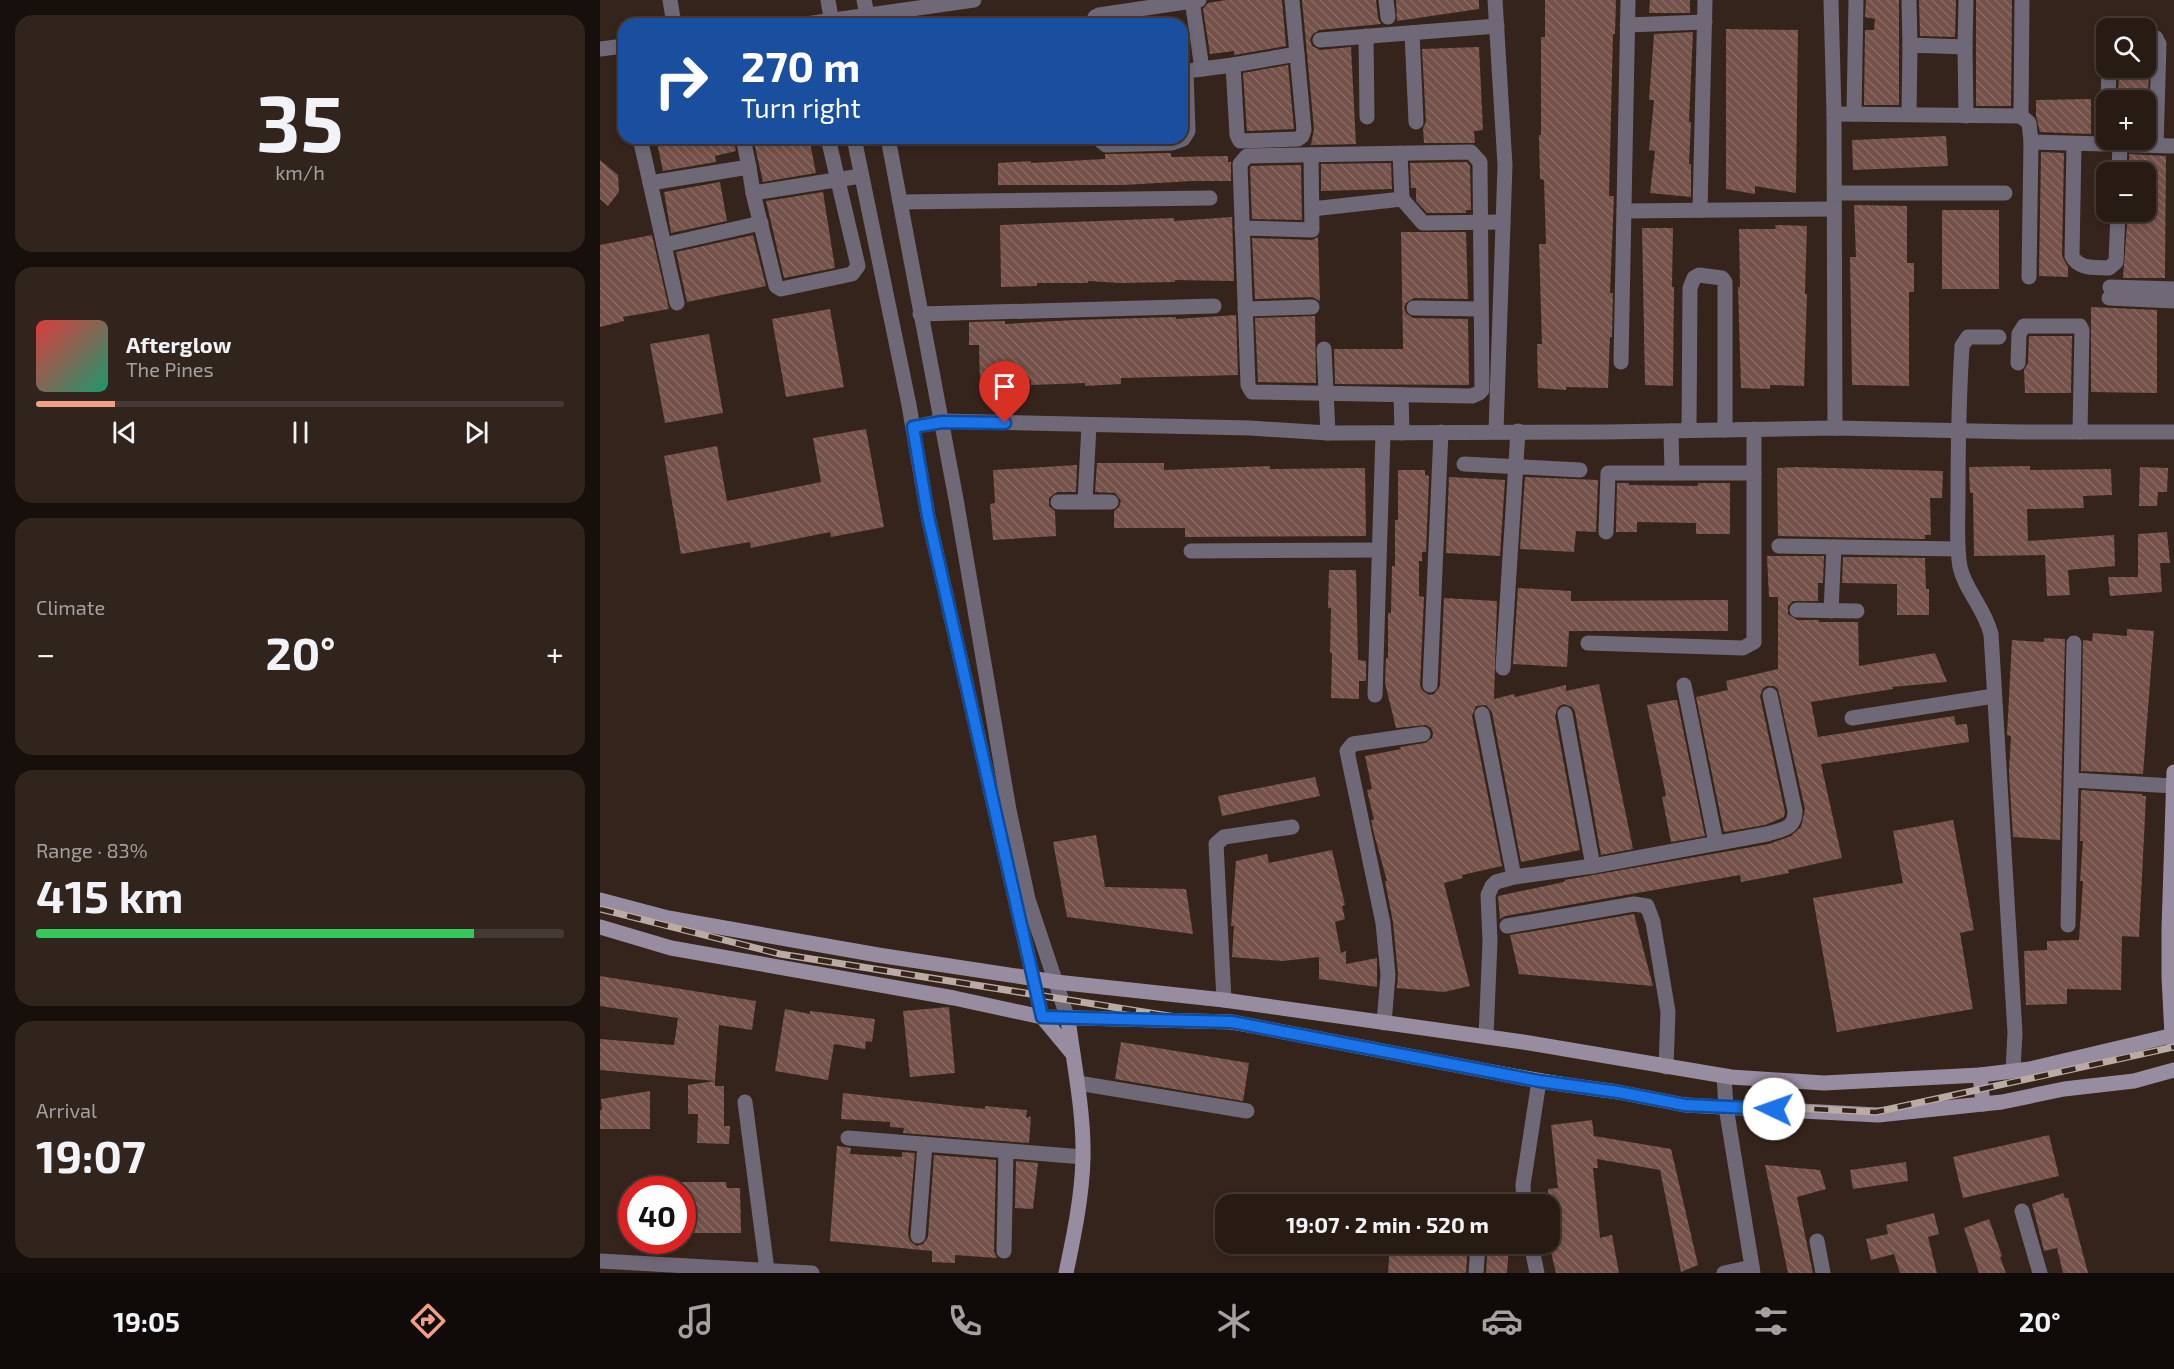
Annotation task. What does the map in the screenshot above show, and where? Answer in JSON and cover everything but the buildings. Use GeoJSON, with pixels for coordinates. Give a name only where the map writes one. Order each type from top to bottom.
{"type":"FeatureCollection","features":[{"type":"Feature","properties":{"kind":"street"},"geometry":{"type":"LineString","coordinates":[[670,0],[673,18]]}},
{"type":"Feature","properties":{"kind":"street"},"geometry":{"type":"LineString","coordinates":[[828,0],[831,18]]}},
{"type":"Feature","properties":{"kind":"street"},"geometry":{"type":"LineString","coordinates":[[864,0],[868,18]]}},
{"type":"Feature","properties":{"kind":"street"},"geometry":{"type":"LineString","coordinates":[[879,18],[974,0]]}},
{"type":"Feature","properties":{"kind":"street"},"geometry":{"type":"LineString","coordinates":[[1095,18],[1099,15],[1195,0],[1202,69]]}},
{"type":"Feature","properties":{"kind":"street"},"geometry":{"type":"LineString","coordinates":[[1233,65],[1238,139],[1244,141],[1298,139],[1302,136],[1304,130],[1292,0]]}},
{"type":"Feature","properties":{"kind":"street"},"geometry":{"type":"LineString","coordinates":[[1386,0],[1388,17]]}},
{"type":"Feature","properties":{"kind":"street"},"geometry":{"type":"LineString","coordinates":[[1495,0],[1505,165],[1496,431]]}},
{"type":"Feature","properties":{"kind":"street"},"geometry":{"type":"LineString","coordinates":[[1700,210],[1705,0]]}},
{"type":"Feature","properties":{"kind":"street"},"geometry":{"type":"LineString","coordinates":[[1831,0],[1834,114],[1835,428]]}},
{"type":"Feature","properties":{"kind":"street"},"geometry":{"type":"LineString","coordinates":[[1854,114],[1856,0]]}},
{"type":"Feature","properties":{"kind":"street"},"geometry":{"type":"LineString","coordinates":[[1909,114],[1910,0]]}},
{"type":"Feature","properties":{"kind":"street"},"geometry":{"type":"LineString","coordinates":[[1966,0],[1966,116]]}},
{"type":"Feature","properties":{"kind":"street"},"geometry":{"type":"LineString","coordinates":[[2021,116],[2022,0]]}},
{"type":"Feature","properties":{"kind":"street"},"geometry":{"type":"LineString","coordinates":[[1621,362],[1628,1]]}},
{"type":"Feature","properties":{"kind":"street"},"geometry":{"type":"LineString","coordinates":[[1627,25],[1705,22]]}},
{"type":"Feature","properties":{"kind":"street"},"geometry":{"type":"LineString","coordinates":[[1320,40],[1497,26]]}},
{"type":"Feature","properties":{"kind":"street"},"geometry":{"type":"LineString","coordinates":[[1412,33],[1416,122]]}},
{"type":"Feature","properties":{"kind":"street"},"geometry":{"type":"LineString","coordinates":[[1366,36],[1367,117]]}},
{"type":"Feature","properties":{"kind":"street"},"geometry":{"type":"LineString","coordinates":[[2156,38],[2159,44],[2156,145],[2174,146]]}},
{"type":"Feature","properties":{"kind":"street"},"geometry":{"type":"LineString","coordinates":[[1910,45],[1965,47]]}},
{"type":"Feature","properties":{"kind":"street"},"geometry":{"type":"LineString","coordinates":[[600,49],[618,47]]}},
{"type":"Feature","properties":{"kind":"street"},"geometry":{"type":"LineString","coordinates":[[1188,71],[1297,54]]}},
{"type":"Feature","properties":{"kind":"street"},"geometry":{"type":"LineString","coordinates":[[1834,114],[2021,116],[2030,123],[2029,277]]}},
{"type":"Feature","properties":{"kind":"street"},"geometry":{"type":"LineString","coordinates":[[2031,142],[2096,143]]}},
{"type":"Feature","properties":{"kind":"street"},"geometry":{"type":"LineString","coordinates":[[641,144],[676,303]]}},
{"type":"Feature","properties":{"kind":"street"},"geometry":{"type":"LineString","coordinates":[[744,144],[753,193],[776,286],[781,289],[852,274],[858,266],[829,144]]}},
{"type":"Feature","properties":{"kind":"street"},"geometry":{"type":"LineString","coordinates":[[855,144],[913,427],[928,516],[1042,1017],[1072,1053]]}},
{"type":"Feature","properties":{"kind":"street"},"geometry":{"type":"LineString","coordinates":[[889,144],[942,422],[1009,810],[1028,899],[1068,1019],[1078,1083],[1083,1157],[1079,1210],[1066,1273]]}},
{"type":"Feature","properties":{"kind":"street"},"geometry":{"type":"LineString","coordinates":[[1105,144],[1139,144]]}},
{"type":"Feature","properties":{"kind":"street"},"geometry":{"type":"LineString","coordinates":[[2074,144],[2072,256],[2075,262],[2080,266],[2109,268],[2116,262],[2118,222]]}},
{"type":"Feature","properties":{"kind":"street"},"geometry":{"type":"LineString","coordinates":[[1471,152],[1475,154],[1480,162],[1482,390],[1479,393],[1472,396],[1256,394],[1249,389],[1240,164],[1247,156],[1311,155],[1471,152]]}},
{"type":"Feature","properties":{"kind":"street"},"geometry":{"type":"LineString","coordinates":[[1400,153],[1402,199],[1423,223],[1503,222]]}},
{"type":"Feature","properties":{"kind":"street"},"geometry":{"type":"LineString","coordinates":[[1242,228],[1312,230],[1311,155]]}},
{"type":"Feature","properties":{"kind":"street"},"geometry":{"type":"LineString","coordinates":[[650,183],[749,167]]}},
{"type":"Feature","properties":{"kind":"street"},"geometry":{"type":"LineString","coordinates":[[753,193],[861,176]]}},
{"type":"Feature","properties":{"kind":"street"},"geometry":{"type":"LineString","coordinates":[[1624,211],[1700,210],[2005,193]]}},
{"type":"Feature","properties":{"kind":"street"},"geometry":{"type":"LineString","coordinates":[[900,202],[1210,198]]}},
{"type":"Feature","properties":{"kind":"street"},"geometry":{"type":"LineString","coordinates":[[1312,209],[1402,199]]}},
{"type":"Feature","properties":{"kind":"street"},"geometry":{"type":"LineString","coordinates":[[664,245],[761,223]]}},
{"type":"Feature","properties":{"kind":"street"},"geometry":{"type":"LineString","coordinates":[[1689,430],[1690,288],[1694,278],[1699,275],[1722,278],[1725,282],[1725,430]]}},
{"type":"Feature","properties":{"kind":"street"},"geometry":{"type":"LineString","coordinates":[[2174,289],[2109,293],[2174,301]]}},
{"type":"Feature","properties":{"kind":"street"},"geometry":{"type":"LineString","coordinates":[[920,314],[1214,306]]}},
{"type":"Feature","properties":{"kind":"street"},"geometry":{"type":"LineString","coordinates":[[1245,309],[1312,307]]}},
{"type":"Feature","properties":{"kind":"street"},"geometry":{"type":"LineString","coordinates":[[1414,309],[1481,309]]}},
{"type":"Feature","properties":{"kind":"street"},"geometry":{"type":"LineString","coordinates":[[2018,363],[2019,334],[2024,326],[2080,326],[2082,330],[2080,432]]}},
{"type":"Feature","properties":{"kind":"street"},"geometry":{"type":"LineString","coordinates":[[1999,337],[1968,337],[1962,346],[1958,430],[1958,549],[1960,569],[1989,626],[2015,1033],[2013,1070]]}},
{"type":"Feature","properties":{"kind":"street"},"geometry":{"type":"LineString","coordinates":[[1324,349],[1328,433]]}},
{"type":"Feature","properties":{"kind":"street"},"geometry":{"type":"LineString","coordinates":[[1401,395],[1402,433]]}},
{"type":"Feature","properties":{"kind":"street"},"geometry":{"type":"LineString","coordinates":[[913,427],[942,422],[1250,428],[1328,433],[1835,428],[2174,432]]}},
{"type":"Feature","properties":{"kind":"street"},"geometry":{"type":"LineString","coordinates":[[1085,502],[1089,424]]}},
{"type":"Feature","properties":{"kind":"street"},"geometry":{"type":"LineString","coordinates":[[1588,643],[1743,648],[1754,642],[1754,429]]}},
{"type":"Feature","properties":{"kind":"street"},"geometry":{"type":"LineString","coordinates":[[1503,668],[1518,431]]}},
{"type":"Feature","properties":{"kind":"street"},"geometry":{"type":"LineString","coordinates":[[1671,431],[1672,472]]}},
{"type":"Feature","properties":{"kind":"street"},"geometry":{"type":"LineString","coordinates":[[1430,685],[1442,432]]}},
{"type":"Feature","properties":{"kind":"street"},"geometry":{"type":"LineString","coordinates":[[1374,695],[1383,433]]}},
{"type":"Feature","properties":{"kind":"street"},"geometry":{"type":"LineString","coordinates":[[1464,464],[1580,470]]}},
{"type":"Feature","properties":{"kind":"street"},"geometry":{"type":"LineString","coordinates":[[1606,532],[1608,473],[1754,473]]}},
{"type":"Feature","properties":{"kind":"street"},"geometry":{"type":"LineString","coordinates":[[1058,502],[1111,502]]}},
{"type":"Feature","properties":{"kind":"street"},"geometry":{"type":"LineString","coordinates":[[1779,546],[1958,549]]}},
{"type":"Feature","properties":{"kind":"street"},"geometry":{"type":"LineString","coordinates":[[1831,611],[1834,547]]}},
{"type":"Feature","properties":{"kind":"street"},"geometry":{"type":"LineString","coordinates":[[1191,551],[1379,550]]}},
{"type":"Feature","properties":{"kind":"street"},"geometry":{"type":"LineString","coordinates":[[1797,610],[1857,612]]}},
{"type":"Feature","properties":{"kind":"street"},"geometry":{"type":"LineString","coordinates":[[2068,925],[2074,643]]}},
{"type":"Feature","properties":{"kind":"street"},"geometry":{"type":"LineString","coordinates":[[1684,685],[1716,843]]}},
{"type":"Feature","properties":{"kind":"street"},"geometry":{"type":"LineString","coordinates":[[1486,1037],[1490,941],[1488,895],[1496,882],[1767,834],[1791,826],[1795,820],[1795,811],[1770,695]]}},
{"type":"Feature","properties":{"kind":"street"},"geometry":{"type":"LineString","coordinates":[[1852,718],[1994,696]]}},
{"type":"Feature","properties":{"kind":"street"},"geometry":{"type":"LineString","coordinates":[[1482,714],[1514,877]]}},
{"type":"Feature","properties":{"kind":"street"},"geometry":{"type":"LineString","coordinates":[[1565,714],[1593,866]]}},
{"type":"Feature","properties":{"kind":"street"},"geometry":{"type":"LineString","coordinates":[[1384,1023],[1388,975],[1383,923],[1347,751],[1353,744],[1423,734]]}},
{"type":"Feature","properties":{"kind":"street"},"geometry":{"type":"LineString","coordinates":[[600,900],[668,918],[878,955],[1033,979],[1224,1000],[1486,1037],[1724,1076],[1824,1083],[1980,1075],[2030,1069],[2173,1038],[2169,948],[2174,772]]}},
{"type":"Feature","properties":{"kind":"street"},"geometry":{"type":"LineString","coordinates":[[2072,780],[2174,786]]}},
{"type":"Feature","properties":{"kind":"street"},"geometry":{"type":"LineString","coordinates":[[1224,1000],[1216,844],[1224,837],[1292,826]]}},
{"type":"Feature","properties":{"kind":"street"},"geometry":{"type":"LineString","coordinates":[[1507,926],[1634,904],[1647,906],[1653,922],[1668,1012],[1666,1066]]}},
{"type":"Feature","properties":{"kind":"street"},"geometry":{"type":"LineString","coordinates":[[600,927],[671,948],[954,998],[1042,1017],[1232,1022],[1539,1081],[1618,1092],[1685,1105],[1878,1115],[2002,1102],[2064,1089],[2134,1081],[2174,1070]]}},
{"type":"Feature","properties":{"kind":"street"},"geometry":{"type":"LineString","coordinates":[[1980,1075],[1983,1104]]}},
{"type":"Feature","properties":{"kind":"street"},"geometry":{"type":"LineString","coordinates":[[1724,1076],[1726,1107],[1752,1270],[1724,1273]]}},
{"type":"Feature","properties":{"kind":"street"},"geometry":{"type":"LineString","coordinates":[[1522,1194],[1539,1081]]}},
{"type":"Feature","properties":{"kind":"street"},"geometry":{"type":"LineString","coordinates":[[1078,1083],[1247,1111]]}},
{"type":"Feature","properties":{"kind":"street"},"geometry":{"type":"LineString","coordinates":[[745,1102],[767,1270]]}},
{"type":"Feature","properties":{"kind":"street"},"geometry":{"type":"LineString","coordinates":[[848,1137],[1083,1157]]}},
{"type":"Feature","properties":{"kind":"street"},"geometry":{"type":"LineString","coordinates":[[918,1236],[925,1144]]}},
{"type":"Feature","properties":{"kind":"street"},"geometry":{"type":"LineString","coordinates":[[1004,1251],[1006,1151]]}},
{"type":"Feature","properties":{"kind":"street"},"geometry":{"type":"LineString","coordinates":[[2022,1211],[2040,1273]]}},
{"type":"Feature","properties":{"kind":"street"},"geometry":{"type":"LineString","coordinates":[[1817,1241],[1823,1273]]}},
{"type":"Feature","properties":{"kind":"street"},"geometry":{"type":"LineString","coordinates":[[1476,1273],[1477,1254]]}},
{"type":"Feature","properties":{"kind":"street"},"geometry":{"type":"LineString","coordinates":[[1533,1254],[1537,1273]]}},
{"type":"Feature","properties":{"kind":"street"},"geometry":{"type":"LineString","coordinates":[[600,1261],[812,1273]]}},
{"type":"Feature","properties":{"kind":"railway"},"geometry":{"type":"LineString","coordinates":[[600,909],[780,954],[1433,1058],[1694,1103],[1876,1112],[2174,1047]]}},
{"type":"Feature","properties":{"kind":"route"},"geometry":{"type":"LineString","coordinates":[[1005,423],[942,422],[913,427],[928,516],[1042,1017],[1232,1022],[1539,1081],[1618,1092],[1685,1105],[1774,1109]]}}]}
